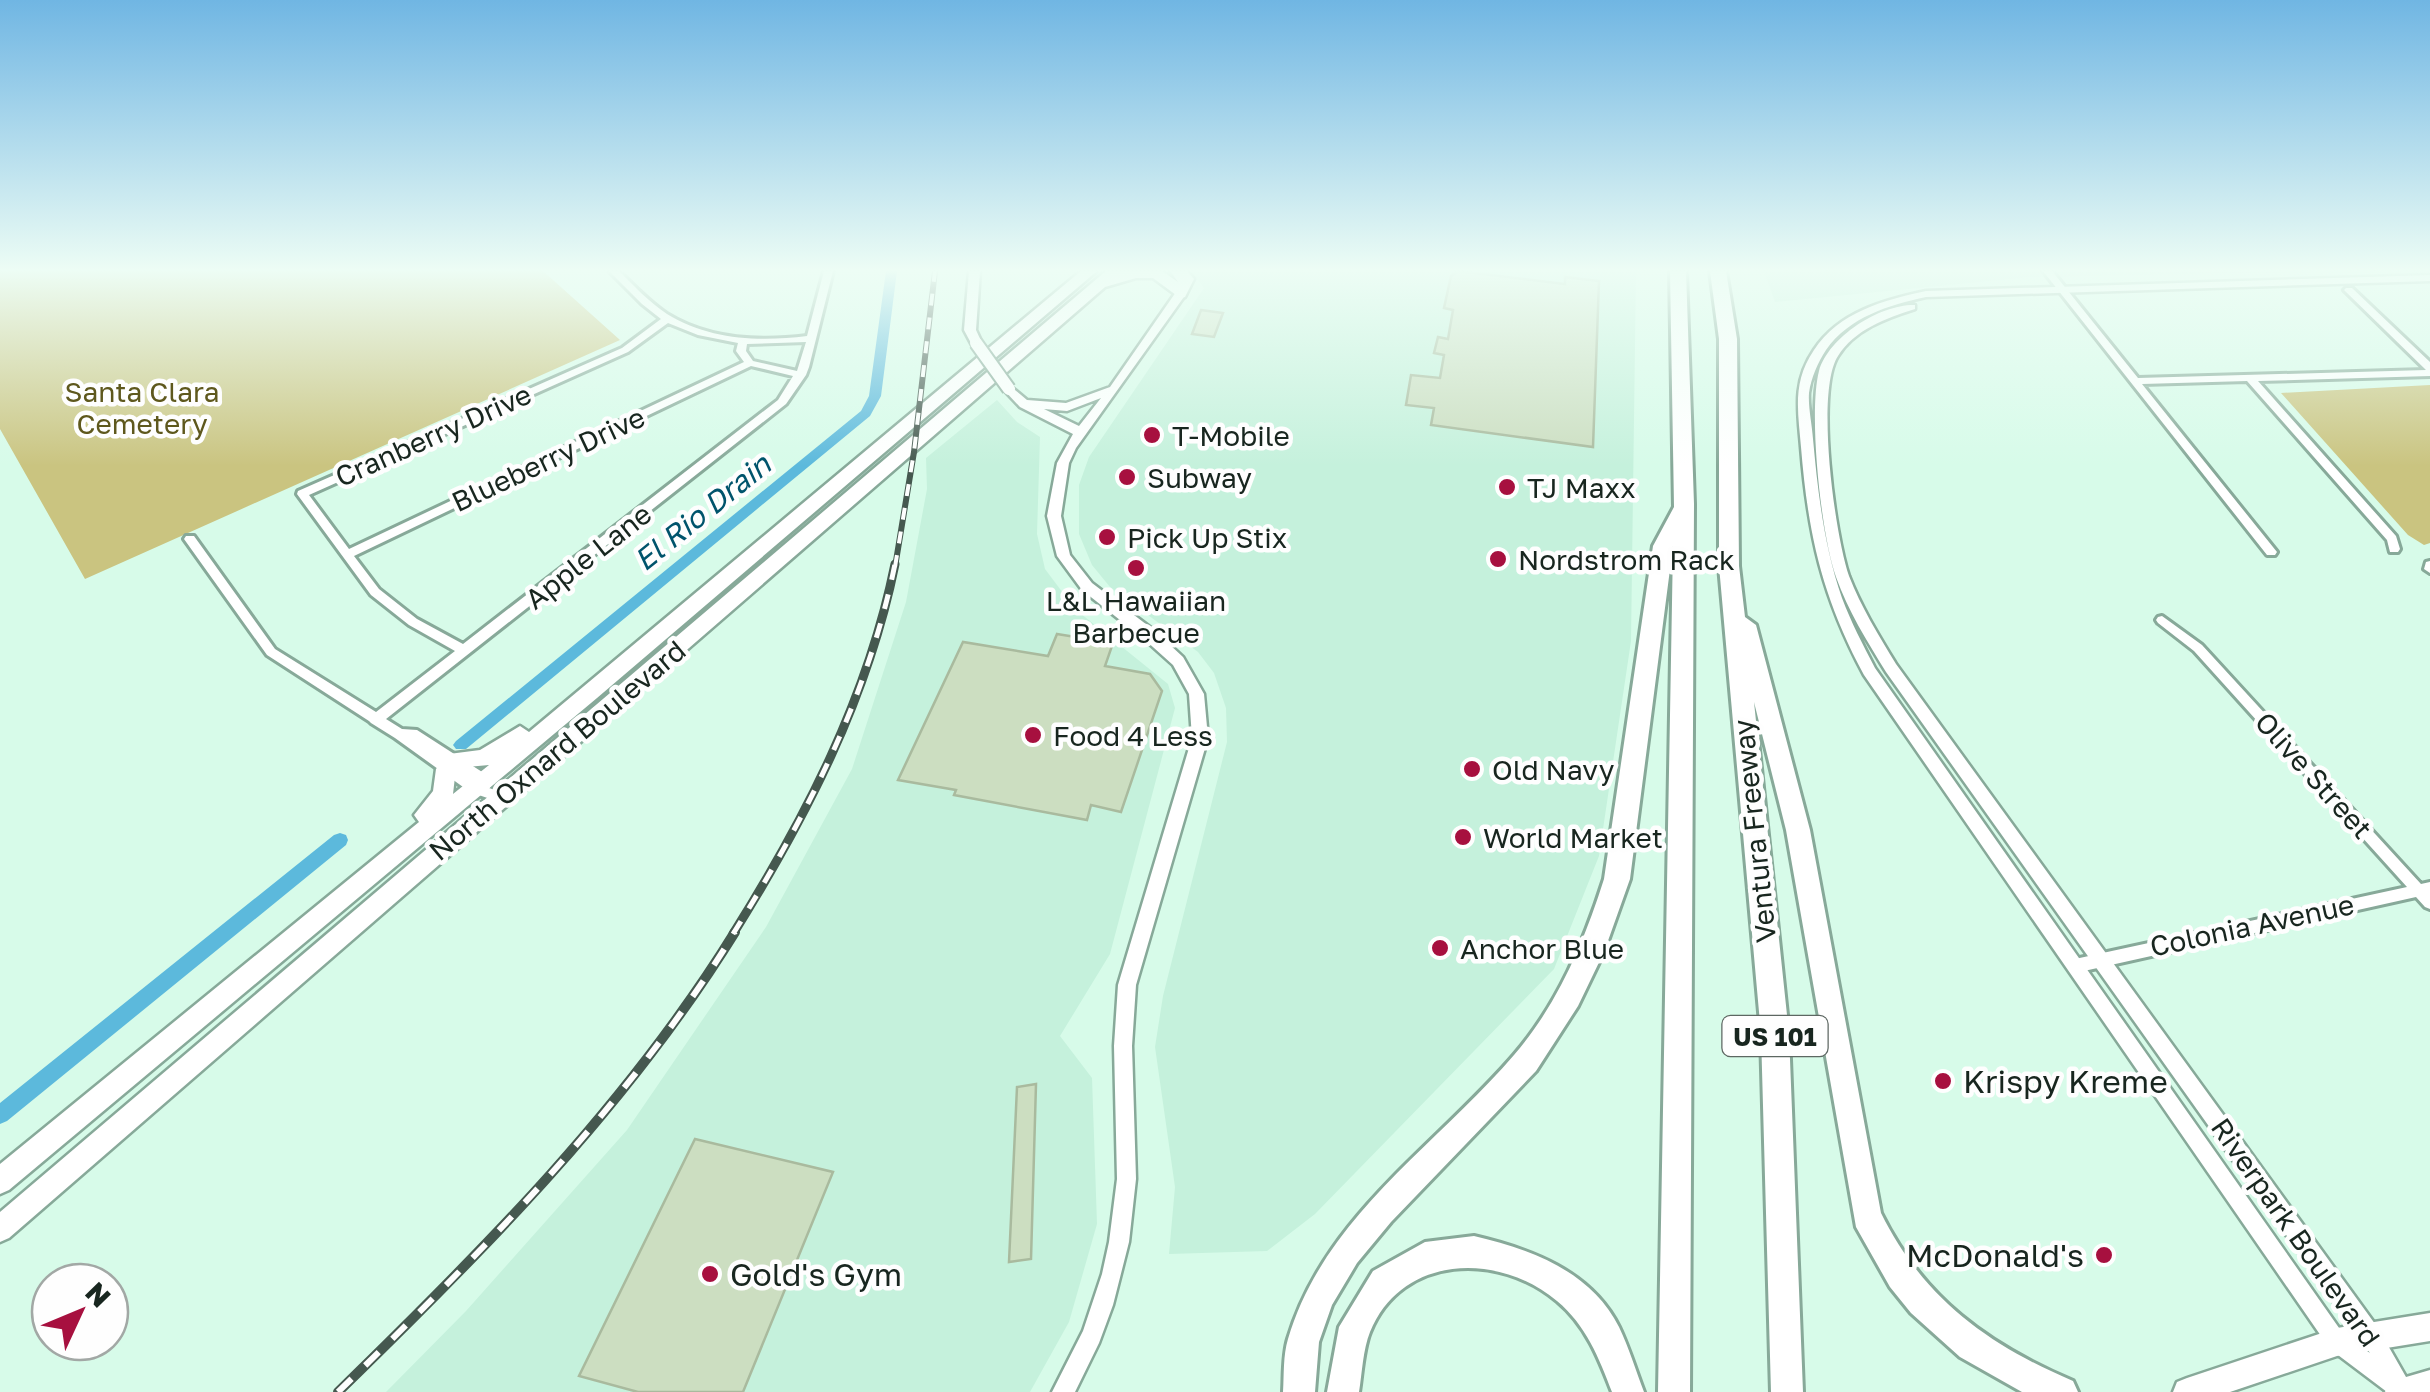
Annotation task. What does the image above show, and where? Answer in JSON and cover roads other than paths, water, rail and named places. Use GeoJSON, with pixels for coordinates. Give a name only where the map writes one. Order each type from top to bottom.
{"type":"FeatureCollection","features":[{"type":"Feature","properties":{"kind":"highway"},"geometry":{"type":"LineString","coordinates":[[1674,1392],[1684,504],[1679,336]]}},
{"type":"Feature","properties":{"kind":"highway","name":"Ventura Freeway"},"geometry":{"type":"LineString","coordinates":[[1727,336],[1729,566],[1775,1034],[1787,1392]]}},
{"type":"Feature","properties":{"kind":"highway"},"geometry":{"type":"LineString","coordinates":[[1299,1392],[1303,1336],[1327,1281],[1370,1226],[1522,1068],[1562,1011],[1602,931],[1617,879],[1663,546],[1684,504]]}},
{"type":"Feature","properties":{"kind":"highway"},"geometry":{"type":"LineString","coordinates":[[1729,566],[1798,830],[1867,1216],[1896,1272],[1950,1332],[2019,1377],[2062,1392]]}},
{"type":"Feature","properties":{"kind":"highway"},"geometry":{"type":"LineString","coordinates":[[1344,1392],[1349,1344],[1370,1299],[1404,1267],[1432,1254],[1462,1249],[1510,1255],[1540,1269],[1569,1290],[1604,1331],[1628,1392]]}},
{"type":"Feature","properties":{"kind":"main road","name":"North Oxnard Boulevard"},"geometry":{"type":"LineString","coordinates":[[0,1180],[291,938],[488,789],[570,709],[1024,336]]}},
{"type":"Feature","properties":{"kind":"main road","name":"North Oxnard Boulevard"},"geometry":{"type":"LineString","coordinates":[[0,1229],[488,789],[1025,336]]}},
{"type":"Feature","properties":{"kind":"main road"},"geometry":{"type":"LineString","coordinates":[[291,938],[440,802],[451,765],[484,758],[570,709]]}},
{"type":"Feature","properties":{"kind":"main road"},"geometry":{"type":"LineString","coordinates":[[2187,1392],[2338,1342],[2430,1327]]}},
{"type":"Feature","properties":{"kind":"main road"},"geometry":{"type":"LineString","coordinates":[[2402,1392],[2430,1384]]}},
{"type":"Feature","properties":{"kind":"street","name":"Cranberry Drive"},"geometry":{"type":"LineString","coordinates":[[346,555],[302,494],[625,350],[644,336]]}},
{"type":"Feature","properties":{"kind":"street"},"geometry":{"type":"LineString","coordinates":[[723,336],[743,342],[813,338]]}},
{"type":"Feature","properties":{"kind":"street"},"geometry":{"type":"LineString","coordinates":[[973,336],[1024,404],[1082,434]]}},
{"type":"Feature","properties":{"kind":"street"},"geometry":{"type":"LineString","coordinates":[[1063,1392],[1088,1344],[1122,1233],[1127,1149],[1122,1016],[1202,721],[1198,689],[1182,661],[1084,586],[1061,550],[1056,528],[1060,475],[1068,452],[1151,336]]}},
{"type":"Feature","properties":{"kind":"street","name":"Riverpark Boulevard"},"geometry":{"type":"LineString","coordinates":[[1833,336],[1818,348],[1807,368],[1803,393],[1815,526],[1824,574],[1842,622],[1869,670],[2338,1342],[2402,1392]]}},
{"type":"Feature","properties":{"kind":"street","name":"Riverpark Boulevard"},"geometry":{"type":"LineString","coordinates":[[1852,336],[1827,365],[1822,396],[1838,564],[1857,612],[1891,668],[2371,1335],[2402,1392]]}},
{"type":"Feature","properties":{"kind":"street"},"geometry":{"type":"LineString","coordinates":[[2099,336],[2270,552]]}},
{"type":"Feature","properties":{"kind":"street"},"geometry":{"type":"LineString","coordinates":[[2396,336],[2430,370]]}},
{"type":"Feature","properties":{"kind":"street","name":"Apple Lane"},"geometry":{"type":"LineString","coordinates":[[375,720],[768,415],[801,375],[813,338]]}},
{"type":"Feature","properties":{"kind":"street"},"geometry":{"type":"LineString","coordinates":[[743,342],[741,350],[750,363],[801,375]]}},
{"type":"Feature","properties":{"kind":"street","name":"Blueberry Drive"},"geometry":{"type":"LineString","coordinates":[[346,555],[750,363]]}},
{"type":"Feature","properties":{"kind":"street"},"geometry":{"type":"LineString","coordinates":[[2135,381],[2430,370]]}},
{"type":"Feature","properties":{"kind":"street"},"geometry":{"type":"LineString","coordinates":[[2250,378],[2392,539],[2394,549]]}},
{"type":"Feature","properties":{"kind":"street"},"geometry":{"type":"LineString","coordinates":[[1024,404],[1068,408],[1114,388]]}},
{"type":"Feature","properties":{"kind":"street"},"geometry":{"type":"LineString","coordinates":[[190,539],[271,652],[375,720],[400,734],[412,734],[488,789]]}},
{"type":"Feature","properties":{"kind":"street"},"geometry":{"type":"LineString","coordinates":[[346,555],[392,607],[466,651]]}},
{"type":"Feature","properties":{"kind":"street","name":"Olive Street"},"geometry":{"type":"LineString","coordinates":[[2162,620],[2198,648],[2424,889],[2430,903]]}},
{"type":"Feature","properties":{"kind":"street","name":"Colonia Avenue"},"geometry":{"type":"LineString","coordinates":[[2075,966],[2100,957],[2424,889]]}},
{"type":"Feature","properties":{"kind":"waterway","name":"El Rio Drain"},"geometry":{"type":"LineString","coordinates":[[461,745],[866,413],[875,396],[883,336]]}},
{"type":"Feature","properties":{"kind":"waterway"},"geometry":{"type":"LineString","coordinates":[[0,1115],[340,840]]}},
{"type":"Feature","properties":{"kind":"railway"},"geometry":{"type":"LineString","coordinates":[[895,567],[927,336]]}},
{"type":"Feature","properties":{"kind":"railway"},"geometry":{"type":"LineString","coordinates":[[733,934],[785,847],[831,756],[868,662],[895,564]]}},
{"type":"Feature","properties":{"kind":"railway"},"geometry":{"type":"LineString","coordinates":[[338,1392],[551,1174],[648,1057],[735,932]]}},
{"type":"Feature","properties":{"kind":"place","name":"T-Mobile"},"geometry":{"type":"Point","coordinates":[1152,435]}},
{"type":"Feature","properties":{"kind":"place","name":"Subway"},"geometry":{"type":"Point","coordinates":[1127,477]}},
{"type":"Feature","properties":{"kind":"place","name":"TJ Maxx"},"geometry":{"type":"Point","coordinates":[1507,487]}},
{"type":"Feature","properties":{"kind":"place","name":"Pick Up Stix"},"geometry":{"type":"Point","coordinates":[1107,537]}},
{"type":"Feature","properties":{"kind":"place","name":"Nordstrom Rack"},"geometry":{"type":"Point","coordinates":[1498,559]}},
{"type":"Feature","properties":{"kind":"place","name":"L&L Hawaiian Barbecue"},"geometry":{"type":"Point","coordinates":[1136,568]}},
{"type":"Feature","properties":{"kind":"place","name":"Food 4 Less"},"geometry":{"type":"Point","coordinates":[1033,735]}},
{"type":"Feature","properties":{"kind":"place","name":"Old Navy"},"geometry":{"type":"Point","coordinates":[1472,769]}},
{"type":"Feature","properties":{"kind":"place","name":"World Market"},"geometry":{"type":"Point","coordinates":[1463,837]}},
{"type":"Feature","properties":{"kind":"place","name":"Anchor Blue"},"geometry":{"type":"Point","coordinates":[1440,948]}},
{"type":"Feature","properties":{"kind":"place","name":"Krispy Kreme"},"geometry":{"type":"Point","coordinates":[1943,1081]}},
{"type":"Feature","properties":{"kind":"place","name":"McDonald's"},"geometry":{"type":"Point","coordinates":[2104,1255]}},
{"type":"Feature","properties":{"kind":"place","name":"Gold's Gym"},"geometry":{"type":"Point","coordinates":[710,1274]}},
{"type":"Feature","properties":{"kind":"park label","name":"Santa Clara Cemetery"},"geometry":{"type":"Point","coordinates":[142,407]}}]}
